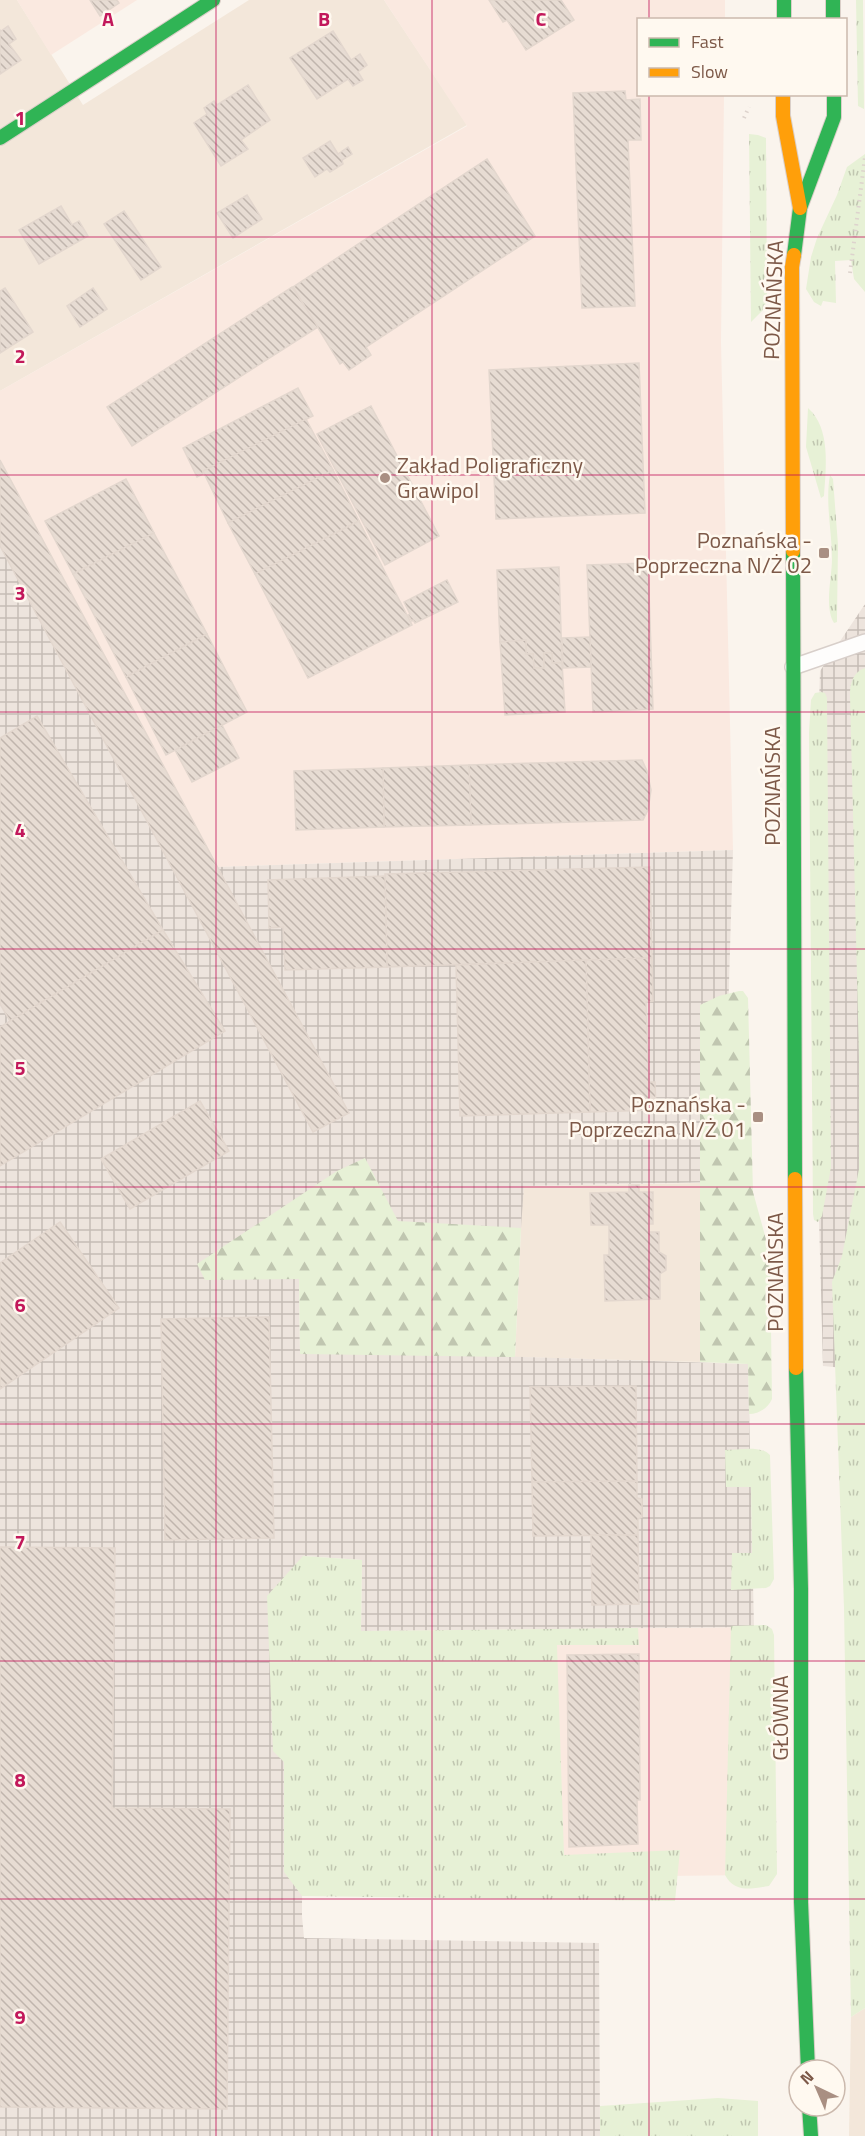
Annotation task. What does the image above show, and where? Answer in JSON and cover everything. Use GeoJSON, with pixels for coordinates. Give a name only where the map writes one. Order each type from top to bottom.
{"type":"FeatureCollection","features":[{"type":"Feature","properties":{"kind":"main road"},"geometry":{"type":"LineString","coordinates":[[0,138],[213,0]]}},
{"type":"Feature","properties":{"kind":"main road"},"geometry":{"type":"LineString","coordinates":[[784,0],[784,18]]}},
{"type":"Feature","properties":{"kind":"main road"},"geometry":{"type":"LineString","coordinates":[[833,0],[833,18]]}},
{"type":"Feature","properties":{"kind":"main road","name":"POZNAŃSKA"},"geometry":{"type":"LineString","coordinates":[[783,96],[783,116],[800,208]]}},
{"type":"Feature","properties":{"kind":"main road","name":"POZNAŃSKA"},"geometry":{"type":"LineString","coordinates":[[796,1365],[792,267],[800,208],[834,117],[834,96]]}},
{"type":"Feature","properties":{"kind":"main road","name":"GŁÓWNA"},"geometry":{"type":"LineString","coordinates":[[796,1365],[801,1589],[801,1902],[808,2058]]}},
{"type":"Feature","properties":{"kind":"main road"},"geometry":{"type":"LineString","coordinates":[[810,2118],[811,2136]]}},
{"type":"Feature","properties":{"kind":"lane"},"geometry":{"type":"LineString","coordinates":[[793,667],[865,642]]}},
{"type":"Feature","properties":{"kind":"path"},"geometry":{"type":"LineString","coordinates":[[850,273],[865,158]]}},
{"type":"Feature","properties":{"kind":"shaded area"},"geometry":{"type":"Polygon","coordinates":[[[0,0],[17,0],[83,105],[249,0],[384,0],[467,125],[0,391],[0,0]]]}},
{"type":"Feature","properties":{"kind":"shaded area"},"geometry":{"type":"Polygon","coordinates":[[[17,0],[137,0],[51,55],[17,0]]]}},
{"type":"Feature","properties":{"kind":"shaded area"},"geometry":{"type":"Polygon","coordinates":[[[384,0],[725,0],[725,18],[637,18],[637,96],[724,96],[721,342],[733,850],[218,867],[0,465],[0,391],[467,126],[384,0]]]}},
{"type":"Feature","properties":{"kind":"shaded area"},"geometry":{"type":"Polygon","coordinates":[[[0,465],[218,867],[733,850],[723,1182],[524,1186],[521,1228],[299,1279],[300,1353],[460,1355],[748,1364],[754,1627],[361,1631],[362,1560],[303,1556],[302,1916],[304,1938],[599,1943],[600,2136],[0,2136],[0,465]]]}},
{"type":"Feature","properties":{"kind":"shaded area"},"geometry":{"type":"Polygon","coordinates":[[[865,604],[865,1370],[823,1366],[812,962],[820,671],[865,604]]]}},
{"type":"Feature","properties":{"kind":"shaded area"},"geometry":{"type":"Polygon","coordinates":[[[701,1183],[700,1362],[515,1357],[523,1186],[701,1183]]]}},
{"type":"Feature","properties":{"kind":"shaded area"},"geometry":{"type":"Polygon","coordinates":[[[754,1627],[755,1875],[405,1879],[361,1631],[754,1627]]]}},
{"type":"Feature","properties":{"kind":"shaded area"},"geometry":{"type":"Polygon","coordinates":[[[865,2008],[865,2136],[849,2136],[851,2017],[865,2008]]]}},
{"type":"Feature","properties":{"kind":"green space"},"geometry":{"type":"Polygon","coordinates":[[[856,0],[863,0],[864,109],[858,106],[856,0]]]}},
{"type":"Feature","properties":{"kind":"green space"},"geometry":{"type":"Polygon","coordinates":[[[749,134],[766,138],[767,299],[764,309],[751,322],[749,134]]]}},
{"type":"Feature","properties":{"kind":"green space"},"geometry":{"type":"Polygon","coordinates":[[[865,154],[865,292],[854,279],[851,260],[835,261],[836,303],[823,301],[821,306],[814,302],[806,289],[811,257],[847,167],[865,154]]]}},
{"type":"Feature","properties":{"kind":"green space"},"geometry":{"type":"Polygon","coordinates":[[[808,408],[815,416],[824,437],[826,473],[824,496],[821,498],[806,447],[808,408]]]}},
{"type":"Feature","properties":{"kind":"green space"},"geometry":{"type":"Polygon","coordinates":[[[830,475],[833,479],[838,545],[837,622],[834,623],[829,609],[832,559],[828,506],[830,475]]]}},
{"type":"Feature","properties":{"kind":"green space"},"geometry":{"type":"Polygon","coordinates":[[[865,668],[865,2008],[851,2017],[844,1608],[832,1282],[842,1256],[859,1169],[859,1057],[850,695],[853,678],[865,668]]]}},
{"type":"Feature","properties":{"kind":"green space"},"geometry":{"type":"Polygon","coordinates":[[[815,693],[825,693],[827,698],[831,1167],[822,1216],[818,1222],[814,1220],[813,1214],[809,732],[811,700],[815,693]]]}},
{"type":"Feature","properties":{"kind":"green space"},"geometry":{"type":"Polygon","coordinates":[[[743,991],[748,998],[753,1192],[770,1254],[772,1399],[763,1410],[749,1414],[748,1364],[700,1362],[700,1005],[719,996],[743,991]]]}},
{"type":"Feature","properties":{"kind":"green space"},"geometry":{"type":"Polygon","coordinates":[[[365,1158],[398,1221],[521,1228],[515,1357],[300,1354],[299,1279],[205,1280],[197,1264],[337,1171],[365,1158]]]}},
{"type":"Feature","properties":{"kind":"green space"},"geometry":{"type":"Polygon","coordinates":[[[755,1449],[770,1455],[774,1579],[766,1588],[731,1590],[732,1553],[752,1553],[751,1487],[726,1487],[725,1450],[755,1449]]]}},
{"type":"Feature","properties":{"kind":"green space"},"geometry":{"type":"Polygon","coordinates":[[[303,1556],[362,1560],[361,1631],[638,1628],[639,1645],[557,1645],[564,1855],[680,1850],[675,1901],[302,1896],[284,1872],[284,1762],[273,1751],[267,1596],[303,1556]]]}},
{"type":"Feature","properties":{"kind":"green space"},"geometry":{"type":"Polygon","coordinates":[[[766,1625],[772,1629],[774,1635],[777,1874],[769,1886],[744,1888],[733,1885],[725,1875],[731,1626],[766,1625]]]}},
{"type":"Feature","properties":{"kind":"green space"},"geometry":{"type":"Polygon","coordinates":[[[718,2098],[758,2101],[758,2136],[600,2136],[600,2106],[718,2098]]]}},
{"type":"Feature","properties":{"kind":"building"},"geometry":{"type":"Polygon","coordinates":[[[90,0],[117,0],[119,3],[100,16],[90,0]]]}},
{"type":"Feature","properties":{"kind":"building"},"geometry":{"type":"Polygon","coordinates":[[[489,0],[561,0],[574,20],[526,50],[507,20],[503,22],[489,0]]]}},
{"type":"Feature","properties":{"kind":"building"},"geometry":{"type":"Polygon","coordinates":[[[8,26],[16,39],[9,44],[21,60],[0,74],[0,30],[8,26]]]}},
{"type":"Feature","properties":{"kind":"building"},"geometry":{"type":"Polygon","coordinates":[[[333,31],[351,60],[360,54],[367,65],[358,72],[363,80],[353,86],[348,79],[317,99],[290,58],[333,31]]]}},
{"type":"Feature","properties":{"kind":"building"},"geometry":{"type":"Polygon","coordinates":[[[248,85],[270,120],[241,140],[248,149],[221,166],[194,123],[207,114],[204,108],[214,101],[217,105],[248,85]]]}},
{"type":"Feature","properties":{"kind":"building"},"geometry":{"type":"Polygon","coordinates":[[[625,91],[626,100],[640,99],[641,140],[628,140],[635,306],[582,308],[573,93],[625,91]]]}},
{"type":"Feature","properties":{"kind":"building"},"geometry":{"type":"Polygon","coordinates":[[[330,141],[338,154],[348,147],[352,154],[342,160],[343,164],[330,172],[327,169],[315,177],[303,158],[330,141]]]}},
{"type":"Feature","properties":{"kind":"building"},"geometry":{"type":"Polygon","coordinates":[[[487,159],[535,236],[366,347],[371,355],[349,370],[343,362],[340,364],[293,287],[487,159]]]}},
{"type":"Feature","properties":{"kind":"building"},"geometry":{"type":"Polygon","coordinates":[[[247,195],[262,219],[233,238],[217,213],[247,195]]]}},
{"type":"Feature","properties":{"kind":"building"},"geometry":{"type":"Polygon","coordinates":[[[61,206],[72,225],[79,221],[88,236],[39,264],[19,230],[61,206]]]}},
{"type":"Feature","properties":{"kind":"building"},"geometry":{"type":"Polygon","coordinates":[[[124,211],[161,267],[141,280],[104,224],[124,211]]]}},
{"type":"Feature","properties":{"kind":"building"},"geometry":{"type":"Polygon","coordinates":[[[292,287],[318,327],[132,446],[107,407],[292,287]]]}},
{"type":"Feature","properties":{"kind":"building"},"geometry":{"type":"Polygon","coordinates":[[[5,288],[33,332],[0,353],[0,291],[5,288]]]}},
{"type":"Feature","properties":{"kind":"building"},"geometry":{"type":"Polygon","coordinates":[[[93,288],[107,309],[80,327],[67,306],[93,288]]]}},
{"type":"Feature","properties":{"kind":"building"},"geometry":{"type":"Polygon","coordinates":[[[639,363],[645,513],[496,519],[489,370],[639,363]]]}},
{"type":"Feature","properties":{"kind":"building"},"geometry":{"type":"Polygon","coordinates":[[[298,388],[313,416],[203,471],[203,474],[197,477],[183,448],[298,388]]]}},
{"type":"Feature","properties":{"kind":"building"},"geometry":{"type":"Polygon","coordinates":[[[371,406],[439,536],[385,565],[317,434],[371,406]]]}},
{"type":"Feature","properties":{"kind":"building"},"geometry":{"type":"Polygon","coordinates":[[[306,419],[333,470],[228,523],[203,471],[306,419]]]}},
{"type":"Feature","properties":{"kind":"building"},"geometry":{"type":"Polygon","coordinates":[[[0,460],[349,1113],[313,1132],[0,546],[0,460]]]}},
{"type":"Feature","properties":{"kind":"building"},"geometry":{"type":"Polygon","coordinates":[[[333,470],[359,521],[255,574],[228,523],[333,470]]]}},
{"type":"Feature","properties":{"kind":"building"},"geometry":{"type":"Polygon","coordinates":[[[126,479],[154,533],[73,574],[45,521],[126,479]]]}},
{"type":"Feature","properties":{"kind":"building"},"geometry":{"type":"Polygon","coordinates":[[[359,521],[412,625],[308,678],[255,574],[359,521]]]}},
{"type":"Feature","properties":{"kind":"building"},"geometry":{"type":"Polygon","coordinates":[[[154,533],[207,634],[126,677],[73,574],[154,533]]]}},
{"type":"Feature","properties":{"kind":"building"},"geometry":{"type":"Polygon","coordinates":[[[648,563],[653,709],[593,712],[587,565],[648,563]]]}},
{"type":"Feature","properties":{"kind":"building"},"geometry":{"type":"Polygon","coordinates":[[[559,567],[562,663],[552,663],[552,653],[544,653],[544,668],[534,668],[533,654],[526,654],[526,640],[500,642],[497,570],[559,567]]]}},
{"type":"Feature","properties":{"kind":"building"},"geometry":{"type":"Polygon","coordinates":[[[447,580],[458,602],[415,623],[412,621],[404,602],[447,580]]]}},
{"type":"Feature","properties":{"kind":"building"},"geometry":{"type":"Polygon","coordinates":[[[207,634],[247,712],[166,755],[126,677],[207,634]]]}},
{"type":"Feature","properties":{"kind":"building"},"geometry":{"type":"Polygon","coordinates":[[[590,637],[591,667],[563,668],[562,638],[590,637]]]}},
{"type":"Feature","properties":{"kind":"building"},"geometry":{"type":"Polygon","coordinates":[[[526,640],[526,654],[533,654],[534,668],[544,668],[544,653],[552,653],[552,663],[562,663],[565,712],[505,715],[500,642],[526,640]]]}},
{"type":"Feature","properties":{"kind":"building"},"geometry":{"type":"Polygon","coordinates":[[[37,716],[163,930],[10,1021],[0,1004],[0,738],[37,716]]]}},
{"type":"Feature","properties":{"kind":"building"},"geometry":{"type":"Polygon","coordinates":[[[222,725],[239,758],[192,782],[175,750],[222,725]]]}},
{"type":"Feature","properties":{"kind":"building"},"geometry":{"type":"Polygon","coordinates":[[[642,760],[651,790],[648,810],[643,820],[471,825],[469,765],[642,760]]]}},
{"type":"Feature","properties":{"kind":"building"},"geometry":{"type":"Polygon","coordinates":[[[469,765],[471,825],[384,827],[383,768],[469,765]]]}},
{"type":"Feature","properties":{"kind":"building"},"geometry":{"type":"Polygon","coordinates":[[[383,768],[384,827],[296,830],[294,771],[383,768]]]}},
{"type":"Feature","properties":{"kind":"building"},"geometry":{"type":"Polygon","coordinates":[[[650,867],[652,958],[387,967],[385,874],[650,867]]]}},
{"type":"Feature","properties":{"kind":"building"},"geometry":{"type":"Polygon","coordinates":[[[385,876],[387,967],[285,970],[283,927],[269,928],[268,880],[385,876]]]}},
{"type":"Feature","properties":{"kind":"building"},"geometry":{"type":"Polygon","coordinates":[[[163,930],[225,1031],[0,1166],[0,1027],[163,930]]]}},
{"type":"Feature","properties":{"kind":"building"},"geometry":{"type":"Polygon","coordinates":[[[652,958],[653,1001],[646,1002],[649,1082],[655,1082],[656,1110],[590,1112],[586,960],[652,958]]]}},
{"type":"Feature","properties":{"kind":"building"},"geometry":{"type":"Polygon","coordinates":[[[586,960],[590,1112],[460,1116],[456,965],[586,960]]]}},
{"type":"Feature","properties":{"kind":"building"},"geometry":{"type":"Polygon","coordinates":[[[200,1101],[229,1151],[130,1209],[101,1159],[200,1101]]]}},
{"type":"Feature","properties":{"kind":"building"},"geometry":{"type":"Polygon","coordinates":[[[629,1185],[639,1185],[639,1192],[653,1192],[653,1224],[649,1224],[649,1232],[659,1232],[659,1252],[666,1256],[666,1270],[660,1274],[660,1299],[605,1301],[604,1255],[609,1255],[609,1225],[591,1225],[590,1193],[629,1192],[629,1185]]]}},
{"type":"Feature","properties":{"kind":"building"},"geometry":{"type":"Polygon","coordinates":[[[60,1222],[119,1308],[0,1389],[0,1263],[60,1222]]]}},
{"type":"Feature","properties":{"kind":"building"},"geometry":{"type":"Polygon","coordinates":[[[269,1317],[274,1538],[165,1540],[161,1319],[269,1317]]]}},
{"type":"Feature","properties":{"kind":"building"},"geometry":{"type":"Polygon","coordinates":[[[636,1386],[637,1481],[532,1482],[530,1387],[636,1386]]]}},
{"type":"Feature","properties":{"kind":"building"},"geometry":{"type":"Polygon","coordinates":[[[637,1481],[637,1498],[642,1499],[642,1517],[638,1519],[638,1535],[533,1536],[532,1482],[637,1481]]]}},
{"type":"Feature","properties":{"kind":"building"},"geometry":{"type":"Polygon","coordinates":[[[591,1535],[638,1535],[639,1604],[592,1605],[591,1535]]]}},
{"type":"Feature","properties":{"kind":"building"},"geometry":{"type":"Polygon","coordinates":[[[0,1547],[115,1548],[112,1808],[230,1809],[227,2109],[0,2107],[0,1547]]]}},
{"type":"Feature","properties":{"kind":"building"},"geometry":{"type":"Polygon","coordinates":[[[639,1654],[638,1844],[569,1847],[567,1655],[639,1654]]]}},
{"type":"Feature","properties":{"kind":"traffic: fast"},"geometry":{"type":"LineString","coordinates":[[0,138],[213,0]]}},
{"type":"Feature","properties":{"kind":"traffic: fast"},"geometry":{"type":"LineString","coordinates":[[784,0],[784,18]]}},
{"type":"Feature","properties":{"kind":"traffic: fast"},"geometry":{"type":"LineString","coordinates":[[833,0],[833,18]]}},
{"type":"Feature","properties":{"kind":"traffic: fast"},"geometry":{"type":"LineString","coordinates":[[794,255],[800,208],[834,117],[834,96]]}},
{"type":"Feature","properties":{"kind":"traffic: fast"},"geometry":{"type":"LineString","coordinates":[[793,551],[795,1179]]}},
{"type":"Feature","properties":{"kind":"traffic: fast"},"geometry":{"type":"LineString","coordinates":[[796,1368],[801,1589],[801,1902],[808,2058]]}},
{"type":"Feature","properties":{"kind":"traffic: fast"},"geometry":{"type":"LineString","coordinates":[[810,2118],[811,2136]]}},
{"type":"Feature","properties":{"kind":"traffic: slow"},"geometry":{"type":"LineString","coordinates":[[783,96],[783,116],[800,208]]}},
{"type":"Feature","properties":{"kind":"traffic: slow"},"geometry":{"type":"LineString","coordinates":[[793,551],[792,267],[794,255]]}},
{"type":"Feature","properties":{"kind":"traffic: slow"},"geometry":{"type":"LineString","coordinates":[[795,1179],[796,1368]]}},
{"type":"Feature","properties":{"kind":"place","name":"Zakład Poligraficzny Grawipol"},"geometry":{"type":"Point","coordinates":[385,478]}},
{"type":"Feature","properties":{"kind":"place","name":"Poznańska - Poprzeczna N/Ż 02"},"geometry":{"type":"Point","coordinates":[824,553]}},
{"type":"Feature","properties":{"kind":"place","name":"Poznańska - Poprzeczna N/Ż 01"},"geometry":{"type":"Point","coordinates":[758,1117]}}]}
